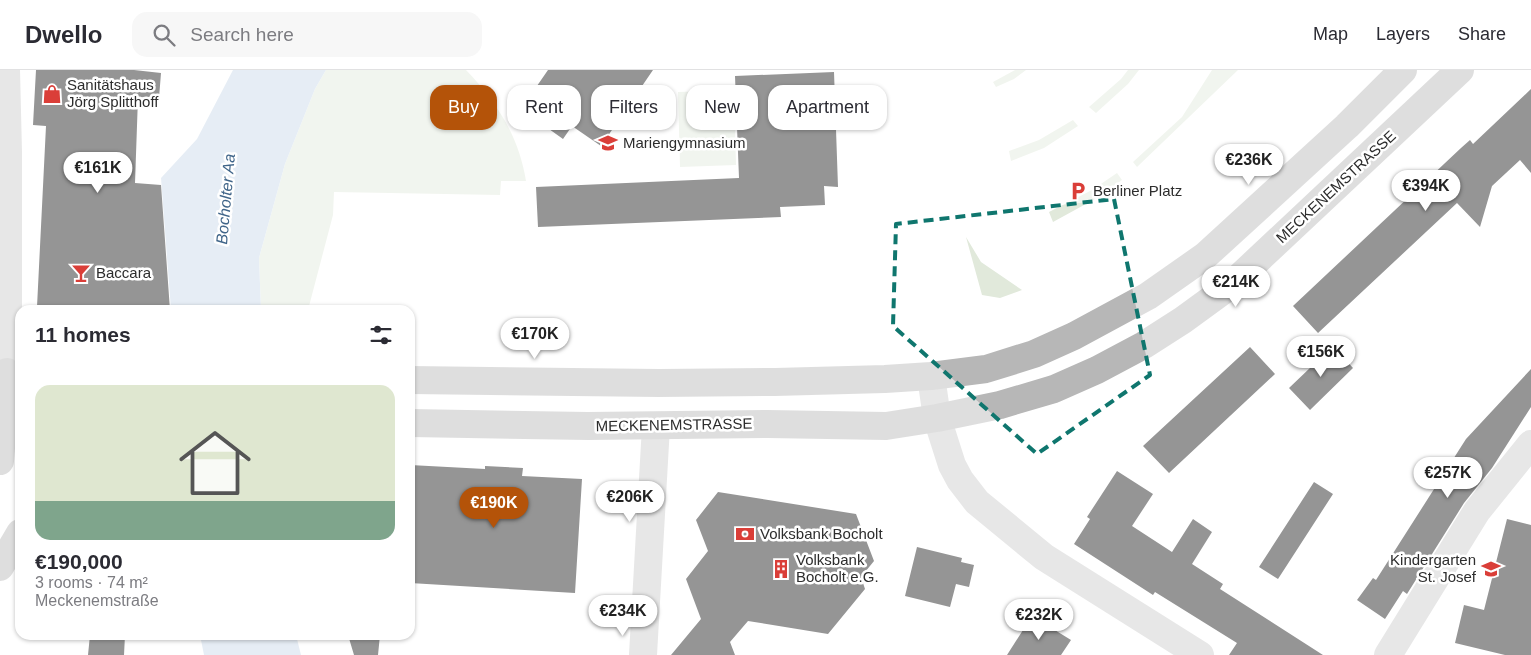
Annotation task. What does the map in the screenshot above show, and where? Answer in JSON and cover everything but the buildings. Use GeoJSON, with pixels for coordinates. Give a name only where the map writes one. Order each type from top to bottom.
{"type":"FeatureCollection","features":[{"type":"Feature","properties":{"kind":"main road"},"geometry":{"type":"LineString","coordinates":[[415,380],[677,383],[885,379],[986,369],[1034,354],[1074,336],[1148,296],[1205,256],[1347,126],[1402,70]]}},
{"type":"Feature","properties":{"kind":"main road","name":"MECKENEMSTRASSE"},"geometry":{"type":"LineString","coordinates":[[415,423],[886,426],[1000,406],[1054,389],[1122,357],[1183,320],[1231,285],[1460,70]]}},
{"type":"Feature","properties":{"kind":"main road"},"geometry":{"type":"LineString","coordinates":[[0,461],[8,414],[9,372]]}},
{"type":"Feature","properties":{"kind":"main road"},"geometry":{"type":"LineString","coordinates":[[0,567],[15,542]]}},
{"type":"Feature","properties":{"kind":"street"},"geometry":{"type":"LineString","coordinates":[[6,70],[9,372]]}},
{"type":"Feature","properties":{"kind":"street"},"geometry":{"type":"LineString","coordinates":[[930,376],[937,418],[952,464],[960,480],[977,502],[1044,557],[1200,655]]}},
{"type":"Feature","properties":{"kind":"street"},"geometry":{"type":"LineString","coordinates":[[643,655],[656,426]]}},
{"type":"Feature","properties":{"kind":"street"},"geometry":{"type":"LineString","coordinates":[[1388,655],[1477,511],[1531,444]]}},
{"type":"Feature","properties":{"kind":"highlighted area"},"geometry":{"type":"Polygon","coordinates":[[[1114,199],[1150,375],[1037,454],[893,326],[896,224],[1114,199]]]}},
{"type":"Feature","properties":{"kind":"shaded area"},"geometry":{"type":"Polygon","coordinates":[[[326,70],[466,70],[479,85],[430,85],[430,130],[497,130],[497,108],[518,150],[526,181],[501,181],[500,195],[334,192],[333,215],[309,305],[261,305],[259,258],[285,164],[315,89],[326,70]]]}},
{"type":"Feature","properties":{"kind":"shaded area"},"geometry":{"type":"Polygon","coordinates":[[[1015,70],[1026,70],[1014,79],[996,87],[993,82],[1015,70]]]}},
{"type":"Feature","properties":{"kind":"shaded area"},"geometry":{"type":"Polygon","coordinates":[[[1128,70],[1139,70],[1128,84],[1096,113],[1089,107],[1121,79],[1128,70]]]}},
{"type":"Feature","properties":{"kind":"shaded area"},"geometry":{"type":"Polygon","coordinates":[[[1212,70],[1238,70],[1137,167],[1133,162],[1182,117],[1212,70]]]}},
{"type":"Feature","properties":{"kind":"shaded area"},"geometry":{"type":"Polygon","coordinates":[[[678,92],[686,92],[686,130],[735,130],[736,165],[680,167],[678,92]]]}},
{"type":"Feature","properties":{"kind":"shaded area"},"geometry":{"type":"Polygon","coordinates":[[[1073,120],[1078,126],[1044,148],[1011,161],[1009,151],[1039,140],[1073,120]]]}},
{"type":"Feature","properties":{"kind":"shaded area"},"geometry":{"type":"Polygon","coordinates":[[[1117,173],[1122,180],[1095,199],[1053,222],[1049,212],[1092,190],[1117,173]]]}},
{"type":"Feature","properties":{"kind":"shaded area"},"geometry":{"type":"Polygon","coordinates":[[[966,237],[981,262],[1022,290],[1000,298],[982,295],[966,237]]]}},
{"type":"Feature","properties":{"kind":"water","name":"Bocholter Aa"},"geometry":{"type":"Polygon","coordinates":[[[233,70],[326,70],[315,89],[285,164],[259,258],[261,305],[171,305],[161,178],[197,139],[233,70]]]}},
{"type":"Feature","properties":{"kind":"water"},"geometry":{"type":"Polygon","coordinates":[[[201,640],[297,640],[301,655],[204,655],[201,640]]]}},
{"type":"Feature","properties":{"kind":"place","name":"Sanitätshaus Jörg Splitthoff"},"geometry":{"type":"Point","coordinates":[52,94]}},
{"type":"Feature","properties":{"kind":"place","name":"Mariengymnasium"},"geometry":{"type":"Point","coordinates":[608,143]}},
{"type":"Feature","properties":{"kind":"place","name":"Berliner Platz"},"geometry":{"type":"Point","coordinates":[1078,191]}},
{"type":"Feature","properties":{"kind":"place","name":"Baccara"},"geometry":{"type":"Point","coordinates":[81,273]}},
{"type":"Feature","properties":{"kind":"place","name":"Volksbank Bocholt"},"geometry":{"type":"Point","coordinates":[745,534]}},
{"type":"Feature","properties":{"kind":"place","name":"Volksbank Bocholt e.G."},"geometry":{"type":"Point","coordinates":[781,569]}},
{"type":"Feature","properties":{"kind":"place","name":"Kindergarten St. Josef"},"geometry":{"type":"Point","coordinates":[1491,569]}}]}
